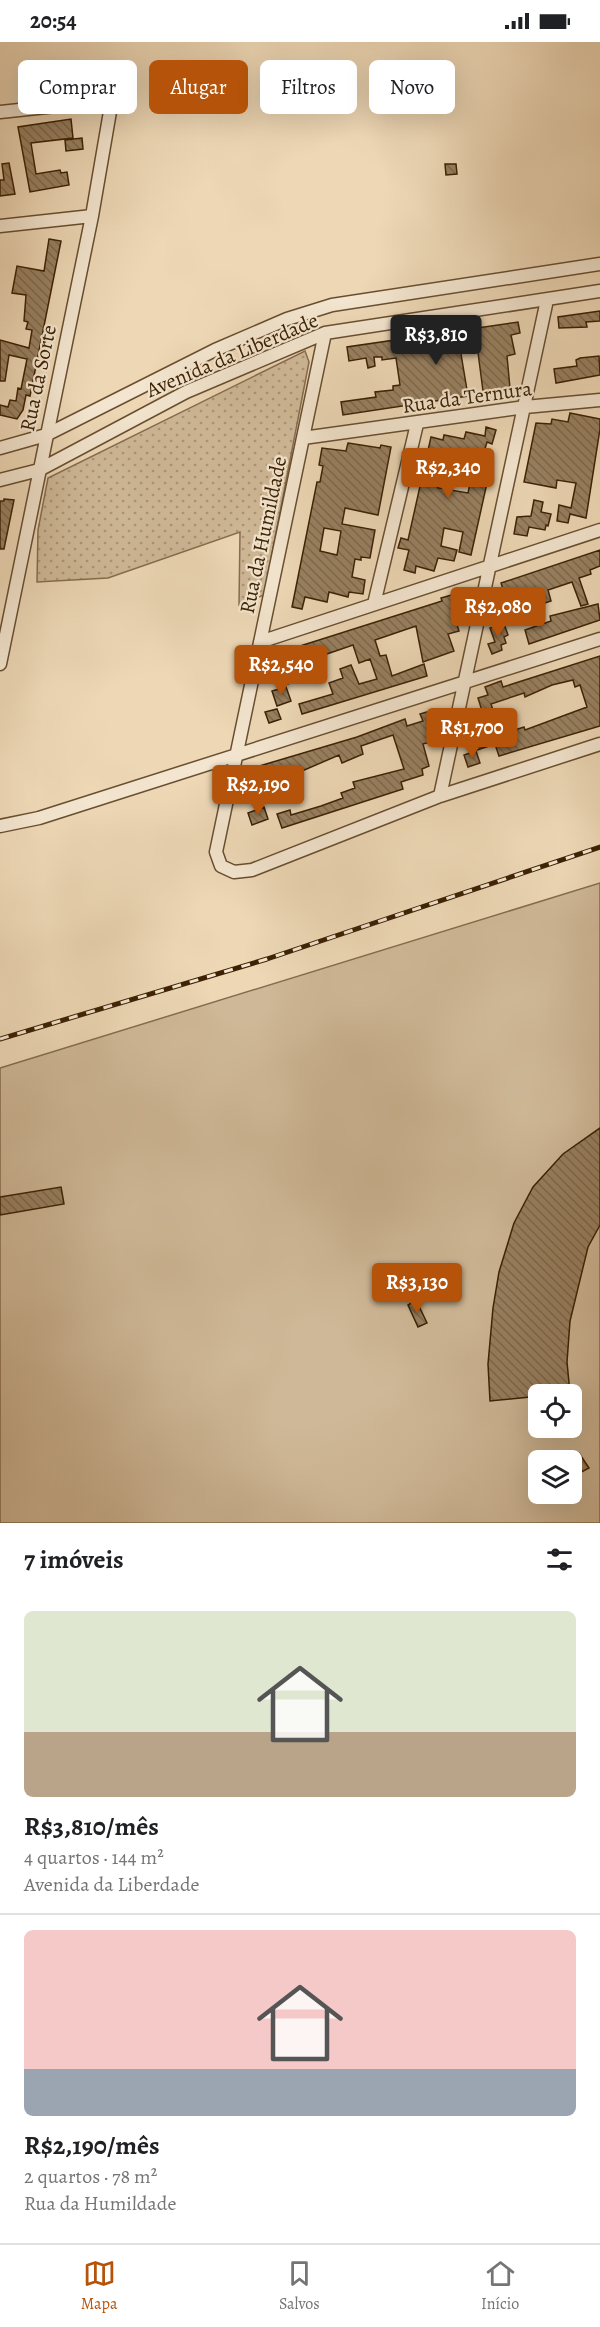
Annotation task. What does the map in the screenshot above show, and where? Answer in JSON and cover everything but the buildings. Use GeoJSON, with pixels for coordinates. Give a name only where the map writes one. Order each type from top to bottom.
{"type":"FeatureCollection","features":[{"type":"Feature","properties":{"kind":"street","name":"Rua da Sorte"},"geometry":{"type":"LineString","coordinates":[[0,112],[112,100],[92,216],[5,619],[0,664]]}},
{"type":"Feature","properties":{"kind":"street"},"geometry":{"type":"LineString","coordinates":[[0,226],[92,216]]}},
{"type":"Feature","properties":{"kind":"street","name":"Avenida da Liberdade"},"geometry":{"type":"LineString","coordinates":[[0,448],[46,435],[215,350],[287,319],[332,305],[600,264]]}},
{"type":"Feature","properties":{"kind":"street","name":"Avenida da Liberdade"},"geometry":{"type":"LineString","coordinates":[[0,480],[39,470],[186,392],[325,333],[600,291]]}},
{"type":"Feature","properties":{"kind":"street"},"geometry":{"type":"LineString","coordinates":[[547,300],[440,796],[600,744]]}},
{"type":"Feature","properties":{"kind":"street","name":"Rua da Humildade"},"geometry":{"type":"LineString","coordinates":[[325,333],[216,852],[221,866],[234,872],[252,870],[440,796]]}},
{"type":"Feature","properties":{"kind":"street","name":"Rua da Ternura"},"geometry":{"type":"LineString","coordinates":[[303,438],[417,424],[525,407],[600,400]]}},
{"type":"Feature","properties":{"kind":"street"},"geometry":{"type":"LineString","coordinates":[[374,604],[417,424]]}},
{"type":"Feature","properties":{"kind":"street"},"geometry":{"type":"LineString","coordinates":[[260,642],[600,530]]}},
{"type":"Feature","properties":{"kind":"street"},"geometry":{"type":"LineString","coordinates":[[0,826],[39,818],[600,639]]}},
{"type":"Feature","properties":{"kind":"shaded area"},"geometry":{"type":"Polygon","coordinates":[[[305,351],[309,362],[264,595],[239,605],[240,532],[108,578],[37,582],[38,530],[48,478],[305,351]]]}},
{"type":"Feature","properties":{"kind":"shaded area"},"geometry":{"type":"Polygon","coordinates":[[[600,883],[600,1523],[0,1523],[0,1068],[600,883]]]}},
{"type":"Feature","properties":{"kind":"railway"},"geometry":{"type":"LineString","coordinates":[[0,1039],[267,959],[600,847]]}}]}
